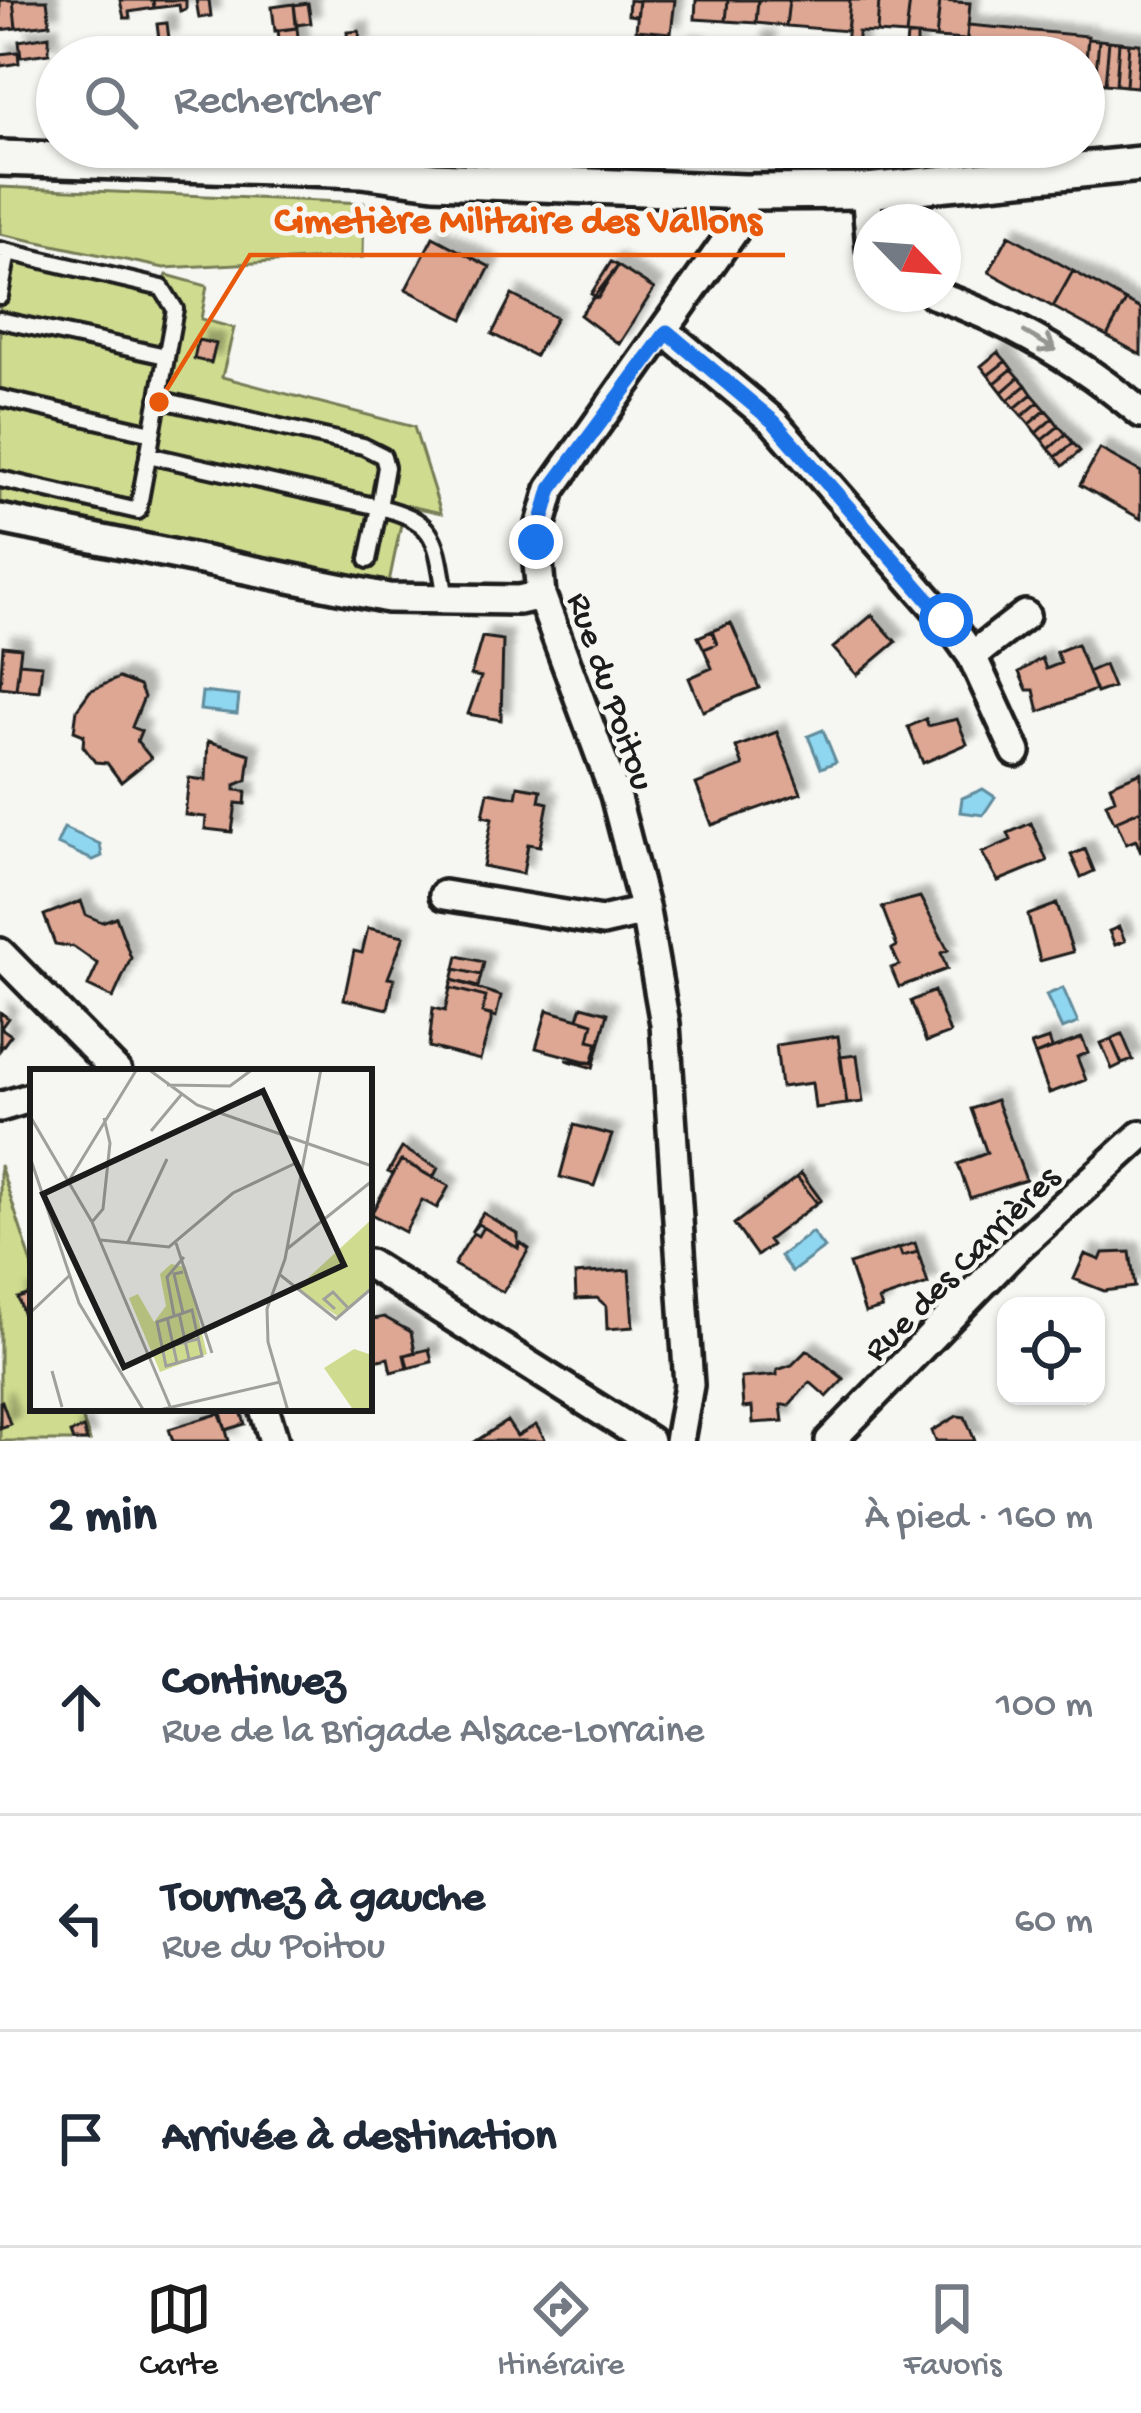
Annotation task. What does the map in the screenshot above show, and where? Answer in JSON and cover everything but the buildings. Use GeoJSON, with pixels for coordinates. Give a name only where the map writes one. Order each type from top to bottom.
{"type":"FeatureCollection","features":[{"type":"Feature","properties":{"kind":"street"},"geometry":{"type":"LineString","coordinates":[[0,158],[36,159]]}},
{"type":"Feature","properties":{"kind":"street"},"geometry":{"type":"LineString","coordinates":[[302,168],[434,180],[745,192],[866,191],[1141,165]]}},
{"type":"Feature","properties":{"kind":"street"},"geometry":{"type":"LineString","coordinates":[[866,191],[867,204]]}},
{"type":"Feature","properties":{"kind":"street","name":"Rue du Poitou"},"geometry":{"type":"LineString","coordinates":[[679,1441],[689,1385],[665,1024],[645,911],[615,795],[541,595],[536,542],[551,489],[667,332],[738,225],[745,192]]}},
{"type":"Feature","properties":{"kind":"street"},"geometry":{"type":"LineString","coordinates":[[961,305],[1014,326],[1078,363],[1141,412]]}},
{"type":"Feature","properties":{"kind":"street"},"geometry":{"type":"LineString","coordinates":[[667,332],[774,422],[972,656],[1016,752]]}},
{"type":"Feature","properties":{"kind":"street"},"geometry":{"type":"LineString","coordinates":[[0,519],[388,598],[541,595]]}},
{"type":"Feature","properties":{"kind":"street"},"geometry":{"type":"LineString","coordinates":[[972,656],[1025,615]]}},
{"type":"Feature","properties":{"kind":"street"},"geometry":{"type":"LineString","coordinates":[[443,895],[602,921],[645,911]]}},
{"type":"Feature","properties":{"kind":"street"},"geometry":{"type":"LineString","coordinates":[[0,953],[113,1069]]}},
{"type":"Feature","properties":{"kind":"street"},"geometry":{"type":"LineString","coordinates":[[0,1107],[30,1098]]}},
{"type":"Feature","properties":{"kind":"street","name":"Rue des Carrières"},"geometry":{"type":"LineString","coordinates":[[830,1441],[1018,1247],[1141,1135]]}},
{"type":"Feature","properties":{"kind":"street"},"geometry":{"type":"LineString","coordinates":[[372,1266],[649,1441]]}},
{"type":"Feature","properties":{"kind":"street"},"geometry":{"type":"LineString","coordinates":[[265,1411],[274,1441]]}},
{"type":"Feature","properties":{"kind":"lane"},"geometry":{"type":"LineString","coordinates":[[0,296],[4,251],[162,288],[175,309],[138,511],[0,479]]}},
{"type":"Feature","properties":{"kind":"lane"},"geometry":{"type":"LineString","coordinates":[[0,320],[166,356]]}},
{"type":"Feature","properties":{"kind":"lane"},"geometry":{"type":"LineString","coordinates":[[0,398],[152,433]]}},
{"type":"Feature","properties":{"kind":"lane"},"geometry":{"type":"LineString","coordinates":[[158,399],[363,446],[383,456],[386,467],[368,560]]}},
{"type":"Feature","properties":{"kind":"lane"},"geometry":{"type":"LineString","coordinates":[[148,455],[421,520],[431,531],[446,599]]}},
{"type":"Feature","properties":{"kind":"green space"},"geometry":{"type":"Polygon","coordinates":[[[0,187],[364,203],[363,257],[164,268],[0,234],[0,187]]]}},
{"type":"Feature","properties":{"kind":"green space"},"geometry":{"type":"Polygon","coordinates":[[[0,243],[164,282],[167,275],[207,286],[201,319],[234,328],[222,377],[414,427],[441,513],[405,505],[388,587],[141,531],[0,506],[0,243]]]}},
{"type":"Feature","properties":{"kind":"green space"},"geometry":{"type":"Polygon","coordinates":[[[0,1165],[30,1258],[30,1411],[80,1411],[90,1441],[0,1441],[0,1165]]]}},
{"type":"Feature","properties":{"kind":"water"},"geometry":{"type":"Polygon","coordinates":[[[202,692],[239,696],[237,714],[200,710],[202,692]]]}},
{"type":"Feature","properties":{"kind":"water"},"geometry":{"type":"Polygon","coordinates":[[[823,730],[836,762],[821,768],[808,736],[823,730]]]}},
{"type":"Feature","properties":{"kind":"water"},"geometry":{"type":"Polygon","coordinates":[[[983,789],[995,797],[983,815],[960,812],[962,798],[983,789]]]}},
{"type":"Feature","properties":{"kind":"water"},"geometry":{"type":"Polygon","coordinates":[[[64,828],[100,844],[102,856],[93,860],[57,844],[64,828]]]}},
{"type":"Feature","properties":{"kind":"water"},"geometry":{"type":"Polygon","coordinates":[[[1063,988],[1078,1023],[1062,1029],[1046,995],[1063,988]]]}},
{"type":"Feature","properties":{"kind":"water"},"geometry":{"type":"Polygon","coordinates":[[[812,1232],[824,1248],[792,1272],[780,1256],[812,1232]]]}},
{"type":"Feature","properties":{"kind":"place","name":"Cimetière Militaire des Vallons"},"geometry":{"type":"Point","coordinates":[159,402]}},
{"type":"Feature","properties":{"kind":"route"},"geometry":{"type":"LineString","coordinates":[[536,542],[551,489],[667,332],[774,422],[946,620]]}}]}
